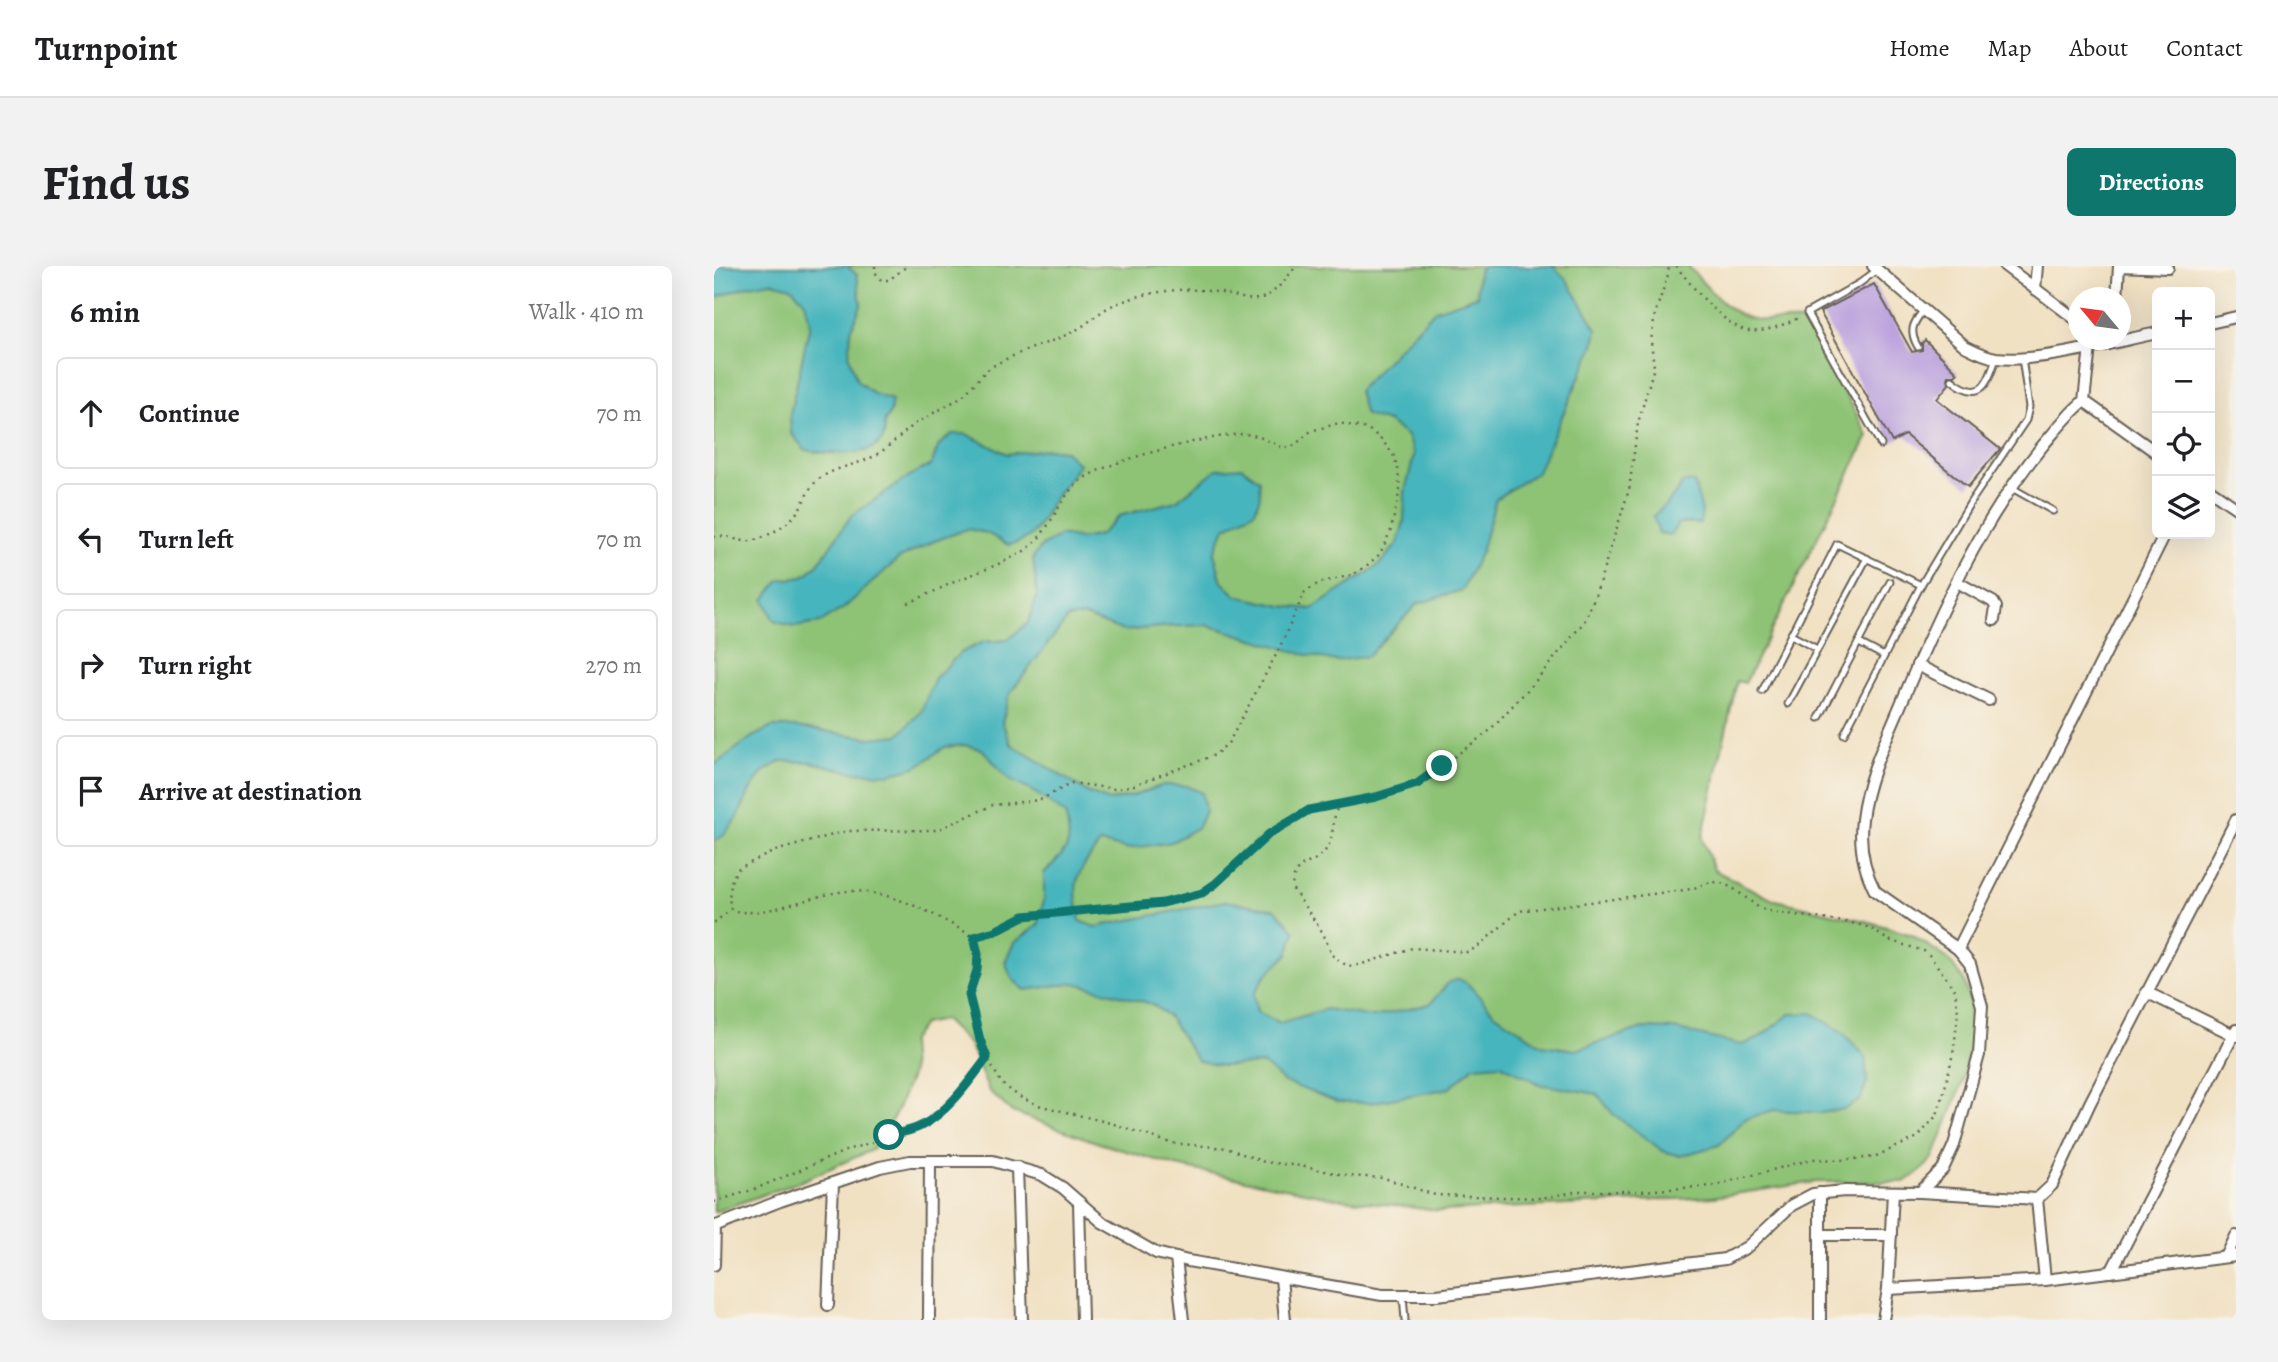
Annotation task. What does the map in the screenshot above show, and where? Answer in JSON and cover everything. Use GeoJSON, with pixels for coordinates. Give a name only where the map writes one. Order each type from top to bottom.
{"type":"FeatureCollection","features":[{"type":"Feature","properties":{"kind":"street"},"geometry":{"type":"LineString","coordinates":[[2006,266],[2068,314]]}},
{"type":"Feature","properties":{"kind":"street"},"geometry":{"type":"LineString","coordinates":[[2021,279],[2023,266]]}},
{"type":"Feature","properties":{"kind":"street"},"geometry":{"type":"LineString","coordinates":[[2035,289],[2037,266]]}},
{"type":"Feature","properties":{"kind":"street"},"geometry":{"type":"LineString","coordinates":[[2118,287],[2119,266],[2168,268]]}},
{"type":"Feature","properties":{"kind":"street"},"geometry":{"type":"LineString","coordinates":[[1875,268],[1965,346],[1981,354],[1996,358],[2022,358],[2068,350]]}},
{"type":"Feature","properties":{"kind":"street"},"geometry":{"type":"LineString","coordinates":[[2215,321],[2236,317]]}},
{"type":"Feature","properties":{"kind":"street"},"geometry":{"type":"LineString","coordinates":[[2131,337],[2152,334]]}},
{"type":"Feature","properties":{"kind":"street"},"geometry":{"type":"LineString","coordinates":[[1920,1192],[1943,1169],[1954,1145],[1979,1055],[1982,1006],[1970,964],[1958,949],[1875,891],[1861,853],[1862,820],[1870,776],[1917,665],[1981,537],[2025,467],[2071,411],[2084,401],[2090,350]]}},
{"type":"Feature","properties":{"kind":"street"},"geometry":{"type":"LineString","coordinates":[[2084,401],[2152,449]]}},
{"type":"Feature","properties":{"kind":"street"},"geometry":{"type":"LineString","coordinates":[[2215,493],[2236,508]]}},
{"type":"Feature","properties":{"kind":"street"},"geometry":{"type":"LineString","coordinates":[[1958,949],[2163,539]]}},
{"type":"Feature","properties":{"kind":"street"},"geometry":{"type":"LineString","coordinates":[[1957,582],[1993,602],[1996,607],[1994,620]]}},
{"type":"Feature","properties":{"kind":"street"},"geometry":{"type":"LineString","coordinates":[[1917,665],[1989,700]]}},
{"type":"Feature","properties":{"kind":"street"},"geometry":{"type":"LineString","coordinates":[[714,1265],[714,1227],[880,1167],[909,1161],[993,1161],[1042,1175],[1063,1188],[1119,1233],[1156,1253],[1281,1278],[1403,1296],[1450,1294],[1725,1259],[1747,1247],[1792,1205],[1813,1194],[1845,1191],[1920,1192],[2037,1199],[2052,1185],[2146,992],[2236,820]]}},
{"type":"Feature","properties":{"kind":"street"},"geometry":{"type":"LineString","coordinates":[[2110,1272],[2235,1033],[2146,992]]}},
{"type":"Feature","properties":{"kind":"street"},"geometry":{"type":"LineString","coordinates":[[929,1320],[930,1161]]}},
{"type":"Feature","properties":{"kind":"street"},"geometry":{"type":"LineString","coordinates":[[1017,1167],[1022,1320]]}},
{"type":"Feature","properties":{"kind":"street"},"geometry":{"type":"LineString","coordinates":[[828,1305],[833,1183]]}},
{"type":"Feature","properties":{"kind":"street"},"geometry":{"type":"LineString","coordinates":[[1883,1320],[1888,1289],[1893,1192]]}},
{"type":"Feature","properties":{"kind":"street"},"geometry":{"type":"LineString","coordinates":[[1820,1193],[1821,1320]]}},
{"type":"Feature","properties":{"kind":"street"},"geometry":{"type":"LineString","coordinates":[[2037,1199],[2045,1280]]}},
{"type":"Feature","properties":{"kind":"street"},"geometry":{"type":"LineString","coordinates":[[1079,1202],[1082,1320]]}},
{"type":"Feature","properties":{"kind":"street"},"geometry":{"type":"LineString","coordinates":[[1821,1235],[1891,1235]]}},
{"type":"Feature","properties":{"kind":"street"},"geometry":{"type":"LineString","coordinates":[[1888,1289],[2045,1280],[2231,1256],[2236,1236]]}},
{"type":"Feature","properties":{"kind":"street"},"geometry":{"type":"LineString","coordinates":[[1176,1258],[1183,1320]]}},
{"type":"Feature","properties":{"kind":"street"},"geometry":{"type":"LineString","coordinates":[[1281,1278],[1285,1320]]}},
{"type":"Feature","properties":{"kind":"lane"},"geometry":{"type":"LineString","coordinates":[[1875,268],[1860,284],[1807,313],[1881,445]]}},
{"type":"Feature","properties":{"kind":"lane"},"geometry":{"type":"LineString","coordinates":[[1918,347],[1912,336],[1912,328],[1923,311]]}},
{"type":"Feature","properties":{"kind":"lane"},"geometry":{"type":"LineString","coordinates":[[1952,380],[1963,390],[1980,389],[1987,383],[1996,358]]}},
{"type":"Feature","properties":{"kind":"lane"},"geometry":{"type":"LineString","coordinates":[[1844,734],[1921,584],[1970,503],[2026,420],[2029,407],[2022,358]]}},
{"type":"Feature","properties":{"kind":"lane"},"geometry":{"type":"LineString","coordinates":[[2012,488],[2053,511]]}},
{"type":"Feature","properties":{"kind":"lane"},"geometry":{"type":"LineString","coordinates":[[1762,691],[1837,544],[1921,584]]}},
{"type":"Feature","properties":{"kind":"lane"},"geometry":{"type":"LineString","coordinates":[[1787,704],[1867,558]]}},
{"type":"Feature","properties":{"kind":"lane"},"geometry":{"type":"LineString","coordinates":[[1819,718],[1890,582]]}},
{"type":"Feature","properties":{"kind":"lane"},"geometry":{"type":"LineString","coordinates":[[1791,635],[1817,649]]}},
{"type":"Feature","properties":{"kind":"lane"},"geometry":{"type":"LineString","coordinates":[[1858,643],[1884,656]]}},
{"type":"Feature","properties":{"kind":"lane"},"geometry":{"type":"LineString","coordinates":[[1403,1296],[1405,1320]]}},
{"type":"Feature","properties":{"kind":"path"},"geometry":{"type":"LineString","coordinates":[[875,266],[875,272],[881,280],[889,280],[907,266]]}},
{"type":"Feature","properties":{"kind":"path"},"geometry":{"type":"LineString","coordinates":[[714,537],[722,535],[752,542],[764,536],[795,515],[809,488],[820,478],[833,470],[853,466],[875,456],[915,424],[960,397],[993,366],[1070,333],[1115,304],[1163,292],[1198,290],[1217,292],[1243,300],[1258,300],[1270,295],[1296,266]]}},
{"type":"Feature","properties":{"kind":"path"},"geometry":{"type":"LineString","coordinates":[[974,937],[995,931],[1024,916],[1152,904],[1202,893],[1269,834],[1309,810],[1376,797],[1417,784],[1479,739],[1533,684],[1584,622],[1629,490],[1638,423],[1654,367],[1651,341],[1655,314],[1669,272],[1668,266]]}},
{"type":"Feature","properties":{"kind":"path"},"geometry":{"type":"LineString","coordinates":[[1676,266],[1696,291],[1745,330],[1754,332],[1770,328],[1807,313]]}},
{"type":"Feature","properties":{"kind":"path"},"geometry":{"type":"LineString","coordinates":[[731,909],[729,898],[732,878],[739,867],[775,851],[847,831],[937,830],[993,805],[1040,800],[1073,782],[1115,789],[1134,785],[1215,755],[1229,742],[1277,653],[1305,592],[1319,583],[1352,575],[1380,554],[1391,530],[1400,489],[1394,454],[1368,429],[1339,422],[1311,431],[1296,445],[1283,448],[1263,438],[1245,434],[1204,439],[1131,458],[1078,481],[1063,500],[1042,536],[1024,551],[990,569],[908,603]]}},
{"type":"Feature","properties":{"kind":"path"},"geometry":{"type":"LineString","coordinates":[[731,909],[744,913],[846,891],[873,893],[937,915],[974,937],[978,954],[977,970],[969,995],[980,1040],[1002,1084],[1020,1097],[1038,1105],[1114,1124],[1170,1143],[1227,1148],[1264,1162],[1349,1176],[1384,1178],[1435,1195],[1541,1198],[1580,1191],[1641,1191],[1712,1186],[1813,1159],[1874,1157],[1918,1137],[1937,1115],[1954,1049],[1958,1012],[1955,990],[1927,952],[1888,940],[1857,923],[1768,911],[1726,884],[1706,883],[1692,889],[1519,911],[1476,948],[1467,952],[1412,948],[1359,965],[1341,963],[1332,955],[1323,933],[1292,888],[1293,876],[1300,867],[1320,856],[1327,848],[1331,840],[1334,812],[1340,803]]}},
{"type":"Feature","properties":{"kind":"path"},"geometry":{"type":"LineString","coordinates":[[714,923],[731,909]]}},
{"type":"Feature","properties":{"kind":"path"},"geometry":{"type":"LineString","coordinates":[[714,1202],[755,1189],[850,1149],[919,1128],[943,1110],[987,1058]]}},
{"type":"Feature","properties":{"kind":"green space"},"geometry":{"type":"Polygon","coordinates":[[[714,266],[1688,266],[1719,299],[1741,315],[1765,321],[1807,321],[1868,436],[1745,683],[1737,681],[1702,839],[1714,870],[1771,899],[1870,922],[1912,935],[1948,959],[1964,981],[1971,1006],[1971,1037],[1963,1082],[1933,1158],[1921,1171],[1904,1182],[1816,1182],[1713,1197],[1441,1211],[1334,1198],[1176,1166],[1099,1143],[1012,1112],[989,1091],[969,1044],[944,1020],[923,1024],[910,1042],[912,1073],[896,1113],[872,1150],[799,1182],[714,1212],[714,266]]]}},
{"type":"Feature","properties":{"kind":"water"},"geometry":{"type":"Polygon","coordinates":[[[714,266],[847,266],[857,275],[861,305],[851,330],[849,356],[857,381],[874,394],[892,400],[890,413],[884,423],[884,436],[878,444],[869,450],[856,453],[805,450],[791,433],[790,414],[810,324],[805,302],[791,287],[772,282],[748,286],[714,298],[714,266]]]}},
{"type":"Feature","properties":{"kind":"water"},"geometry":{"type":"Polygon","coordinates":[[[1482,266],[1553,266],[1567,280],[1597,329],[1594,345],[1537,472],[1496,499],[1481,552],[1462,590],[1417,604],[1368,656],[1336,661],[1303,654],[1207,625],[1124,631],[1084,616],[1068,618],[1010,693],[1002,722],[1011,744],[1089,793],[1109,801],[1163,785],[1187,786],[1202,793],[1205,811],[1198,827],[1172,842],[1127,849],[1100,843],[1078,879],[1076,896],[1080,921],[1095,927],[1225,901],[1275,909],[1295,931],[1288,954],[1266,975],[1254,994],[1257,1012],[1280,1023],[1326,1009],[1373,1017],[1430,1004],[1449,982],[1459,979],[1468,984],[1494,1013],[1542,1045],[1576,1050],[1642,1028],[1674,1029],[1741,1045],[1757,1039],[1790,1014],[1812,1013],[1841,1031],[1865,1056],[1867,1082],[1860,1100],[1845,1109],[1822,1113],[1774,1110],[1745,1119],[1719,1145],[1680,1156],[1663,1151],[1613,1114],[1597,1094],[1539,1084],[1501,1064],[1474,1066],[1450,1088],[1369,1103],[1338,1102],[1284,1082],[1264,1064],[1222,1066],[1198,1061],[1168,1016],[1152,1004],[1075,983],[1025,990],[1012,979],[1005,962],[1014,943],[1038,925],[1044,900],[1044,873],[1066,847],[1068,825],[1065,814],[1034,792],[1009,780],[983,750],[965,745],[945,747],[916,767],[888,774],[853,772],[811,762],[781,761],[763,772],[749,792],[738,817],[723,836],[714,841],[714,765],[752,737],[772,727],[797,727],[870,738],[899,735],[921,712],[935,678],[960,653],[983,642],[1007,640],[1028,623],[1037,596],[1033,557],[1042,546],[1061,535],[1081,539],[1100,535],[1119,516],[1176,501],[1217,469],[1242,467],[1259,480],[1260,496],[1255,511],[1225,528],[1214,553],[1222,582],[1237,596],[1282,606],[1312,609],[1379,565],[1398,543],[1404,521],[1405,492],[1414,455],[1407,436],[1388,422],[1365,415],[1358,391],[1435,310],[1477,296],[1478,273],[1482,266]]]}},
{"type":"Feature","properties":{"kind":"water"},"geometry":{"type":"Polygon","coordinates":[[[952,434],[966,434],[1007,454],[1047,449],[1065,451],[1079,464],[1036,529],[1026,539],[1008,545],[987,533],[967,529],[898,559],[844,608],[819,623],[794,627],[774,621],[764,600],[780,580],[803,577],[818,564],[851,516],[909,476],[931,465],[939,445],[952,434]]]}},
{"type":"Feature","properties":{"kind":"water"},"geometry":{"type":"Polygon","coordinates":[[[1694,482],[1702,511],[1700,523],[1678,523],[1671,535],[1659,533],[1653,516],[1668,503],[1683,483],[1694,482]]]}},
{"type":"Feature","properties":{"kind":"building"},"geometry":{"type":"Polygon","coordinates":[[[1874,284],[1912,352],[1922,350],[1925,340],[1958,373],[1948,376],[1949,384],[1937,399],[2000,449],[1968,487],[1905,435],[1892,442],[1820,312],[1874,284]]]}},
{"type":"Feature","properties":{"kind":"route"},"geometry":{"type":"LineString","coordinates":[[889,1135],[919,1128],[934,1118],[966,1085],[987,1058],[969,995],[977,970],[978,954],[974,937],[995,931],[1024,916],[1163,903],[1202,893],[1269,834],[1309,810],[1376,797],[1417,784],[1442,766]]}}]}
